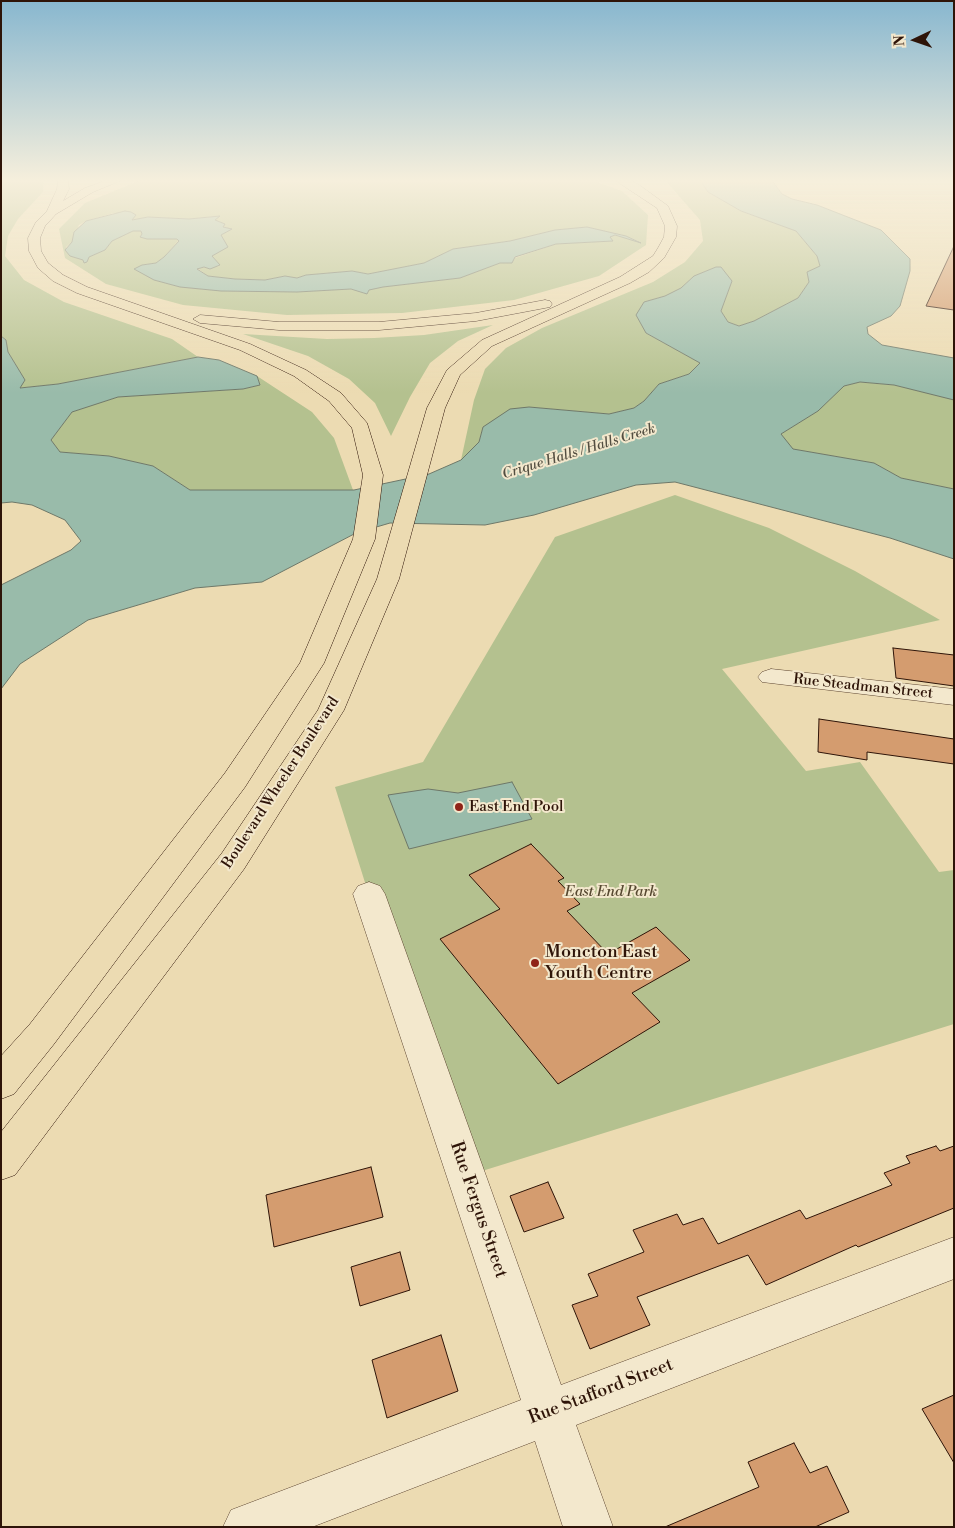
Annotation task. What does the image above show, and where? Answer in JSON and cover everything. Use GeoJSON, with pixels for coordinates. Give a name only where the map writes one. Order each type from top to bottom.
{"type":"FeatureCollection","features":[{"type":"Feature","properties":{"kind":"highway"},"geometry":{"type":"LineString","coordinates":[[1,1083],[42,1034],[235,780],[312,663],[364,540],[373,475],[361,427],[335,397],[300,373],[245,347],[113,302],[74,286],[58,278],[43,265],[35,250]]}},
{"type":"Feature","properties":{"kind":"highway"},"geometry":{"type":"LineString","coordinates":[[113,302],[180,316],[232,323],[329,327],[399,325],[476,317],[604,290],[644,269],[658,258],[662,250]]}},
{"type":"Feature","properties":{"kind":"highway","name":"Boulevard Wheeler Boulevard"},"geometry":{"type":"LineString","coordinates":[[1,1162],[233,861],[331,710],[388,579],[402,535],[436,408],[453,373],[487,343],[604,290]]}},
{"type":"Feature","properties":{"kind":"street","name":"Rue Steadman Street"},"geometry":{"type":"LineString","coordinates":[[772,677],[954,697]]}},
{"type":"Feature","properties":{"kind":"street","name":"Rue Fergus Street"},"geometry":{"type":"LineString","coordinates":[[369,894],[588,1527]]}},
{"type":"Feature","properties":{"kind":"street","name":"Rue Stafford Street"},"geometry":{"type":"LineString","coordinates":[[248,1527],[954,1258]]}},
{"type":"Feature","properties":{"kind":"green space"},"geometry":{"type":"Polygon","coordinates":[[[1,250],[6,250],[5,256],[24,280],[64,302],[172,339],[198,357],[58,384],[19,388],[25,380],[8,352],[6,340],[1,336],[1,250]]]}},
{"type":"Feature","properties":{"kind":"green space"},"geometry":{"type":"Polygon","coordinates":[[[63,250],[67,250],[70,256],[83,260],[84,263],[87,262],[89,257],[104,250],[170,250],[156,263],[142,265],[154,280],[180,287],[221,291],[297,292],[351,289],[367,293],[369,290],[383,287],[460,278],[500,263],[512,263],[515,258],[538,250],[638,250],[599,276],[514,300],[402,313],[287,315],[183,305],[106,284],[65,258],[63,250]]]}},
{"type":"Feature","properties":{"kind":"green space"},"geometry":{"type":"Polygon","coordinates":[[[214,250],[450,250],[424,263],[368,274],[352,271],[306,275],[297,278],[285,276],[265,280],[208,276],[197,268],[220,266],[212,256],[214,250]]]}},
{"type":"Feature","properties":{"kind":"green space"},"geometry":{"type":"Polygon","coordinates":[[[695,250],[812,250],[817,256],[820,266],[798,298],[754,321],[739,326],[728,322],[721,311],[732,281],[716,267],[694,276],[681,288],[665,296],[644,302],[646,333],[701,363],[689,374],[659,384],[644,401],[634,408],[609,414],[529,407],[483,427],[479,442],[461,460],[474,400],[485,369],[506,348],[542,328],[653,282],[685,262],[695,250]]]}},
{"type":"Feature","properties":{"kind":"green space"},"geometry":{"type":"Polygon","coordinates":[[[493,325],[458,341],[430,363],[410,397],[391,436],[375,403],[349,379],[308,356],[243,334],[327,339],[374,338],[424,335],[493,325]]]}},
{"type":"Feature","properties":{"kind":"green space"},"geometry":{"type":"Polygon","coordinates":[[[257,376],[312,412],[334,438],[353,490],[190,490],[153,466],[109,456],[60,452],[51,440],[72,412],[118,397],[243,389],[260,385],[257,376]]]}},
{"type":"Feature","properties":{"kind":"green space"},"geometry":{"type":"Polygon","coordinates":[[[860,382],[894,385],[954,400],[954,489],[901,478],[874,463],[792,449],[781,434],[818,411],[844,386],[860,382]]]}},
{"type":"Feature","properties":{"kind":"green space","name":"East End Park"},"geometry":{"type":"Polygon","coordinates":[[[675,495],[769,528],[855,571],[940,620],[722,669],[806,771],[860,762],[939,872],[954,870],[954,1024],[466,1176],[373,908],[335,787],[423,762],[555,537],[675,495]]]}},
{"type":"Feature","properties":{"kind":"water"},"geometry":{"type":"Polygon","coordinates":[[[65,250],[104,250],[89,257],[87,262],[84,263],[83,260],[70,256],[65,250]]]}},
{"type":"Feature","properties":{"kind":"water"},"geometry":{"type":"Polygon","coordinates":[[[170,250],[222,250],[212,256],[220,265],[210,269],[204,267],[197,269],[208,276],[265,280],[285,276],[297,278],[306,275],[352,271],[368,274],[424,263],[450,250],[536,250],[515,257],[512,263],[500,263],[460,278],[383,287],[369,290],[367,294],[351,289],[297,292],[221,291],[180,287],[154,280],[134,269],[142,265],[156,263],[170,250]]]}},
{"type":"Feature","properties":{"kind":"water","name":"Crique Halls / Halls Creek"},"geometry":{"type":"Polygon","coordinates":[[[812,250],[901,250],[910,259],[910,271],[900,306],[891,316],[867,327],[868,334],[882,345],[954,358],[954,400],[894,385],[860,382],[844,386],[818,411],[781,434],[793,449],[874,463],[901,478],[954,489],[954,559],[890,538],[675,482],[636,485],[534,515],[485,525],[390,523],[356,533],[262,582],[195,588],[88,620],[20,664],[1,689],[1,585],[71,550],[81,541],[65,520],[32,505],[12,502],[1,503],[1,336],[6,340],[8,352],[25,380],[20,388],[58,384],[198,357],[219,360],[257,376],[260,385],[243,389],[118,397],[72,412],[51,440],[60,452],[109,456],[153,466],[190,490],[354,490],[429,474],[461,460],[479,442],[483,427],[510,409],[529,407],[609,414],[634,408],[644,401],[659,384],[689,374],[700,363],[646,333],[636,315],[644,302],[665,296],[681,288],[694,276],[716,267],[721,267],[732,281],[721,311],[728,322],[739,326],[754,321],[798,298],[809,282],[807,272],[820,266],[817,256],[812,250]]]}},
{"type":"Feature","properties":{"kind":"water","name":"East End Pool"},"geometry":{"type":"Polygon","coordinates":[[[512,782],[532,819],[409,849],[388,795],[428,789],[458,793],[512,782]]]}},
{"type":"Feature","properties":{"kind":"building"},"geometry":{"type":"Polygon","coordinates":[[[952,250],[954,250],[954,310],[926,306],[952,250]]]}},
{"type":"Feature","properties":{"kind":"building"},"geometry":{"type":"Polygon","coordinates":[[[893,648],[954,655],[954,686],[896,678],[893,648]]]}},
{"type":"Feature","properties":{"kind":"building"},"geometry":{"type":"Polygon","coordinates":[[[819,719],[954,739],[954,764],[867,752],[867,760],[818,752],[819,719]]]}},
{"type":"Feature","properties":{"kind":"building","name":"Moncton East Youth Centre"},"geometry":{"type":"Polygon","coordinates":[[[531,844],[564,878],[558,881],[580,904],[567,911],[608,954],[656,927],[690,960],[632,993],[660,1022],[558,1084],[440,939],[500,909],[469,875],[531,844]]]}},
{"type":"Feature","properties":{"kind":"building"},"geometry":{"type":"Polygon","coordinates":[[[936,1146],[940,1151],[954,1146],[954,1208],[858,1247],[856,1245],[766,1285],[748,1255],[637,1297],[650,1325],[590,1349],[572,1305],[598,1296],[588,1274],[644,1252],[633,1230],[677,1214],[683,1225],[703,1218],[718,1244],[800,1210],[806,1219],[892,1185],[884,1173],[910,1163],[906,1156],[936,1146]]]}},
{"type":"Feature","properties":{"kind":"building"},"geometry":{"type":"Polygon","coordinates":[[[371,1167],[383,1217],[274,1247],[266,1195],[371,1167]]]}},
{"type":"Feature","properties":{"kind":"building"},"geometry":{"type":"Polygon","coordinates":[[[548,1182],[564,1218],[524,1232],[510,1196],[548,1182]]]}},
{"type":"Feature","properties":{"kind":"building"},"geometry":{"type":"Polygon","coordinates":[[[400,1252],[410,1290],[360,1306],[351,1267],[400,1252]]]}},
{"type":"Feature","properties":{"kind":"building"},"geometry":{"type":"Polygon","coordinates":[[[441,1335],[458,1391],[387,1418],[372,1360],[441,1335]]]}},
{"type":"Feature","properties":{"kind":"building"},"geometry":{"type":"Polygon","coordinates":[[[954,1395],[954,1463],[922,1409],[954,1395]]]}},
{"type":"Feature","properties":{"kind":"building"},"geometry":{"type":"Polygon","coordinates":[[[794,1443],[810,1473],[827,1466],[849,1512],[815,1527],[665,1527],[759,1487],[748,1462],[794,1443]]]}},
{"type":"Feature","properties":{"kind":"place","name":"East End Pool"},"geometry":{"type":"Point","coordinates":[459,807]}},
{"type":"Feature","properties":{"kind":"place","name":"Moncton East Youth Centre"},"geometry":{"type":"Point","coordinates":[535,963]}}]}
